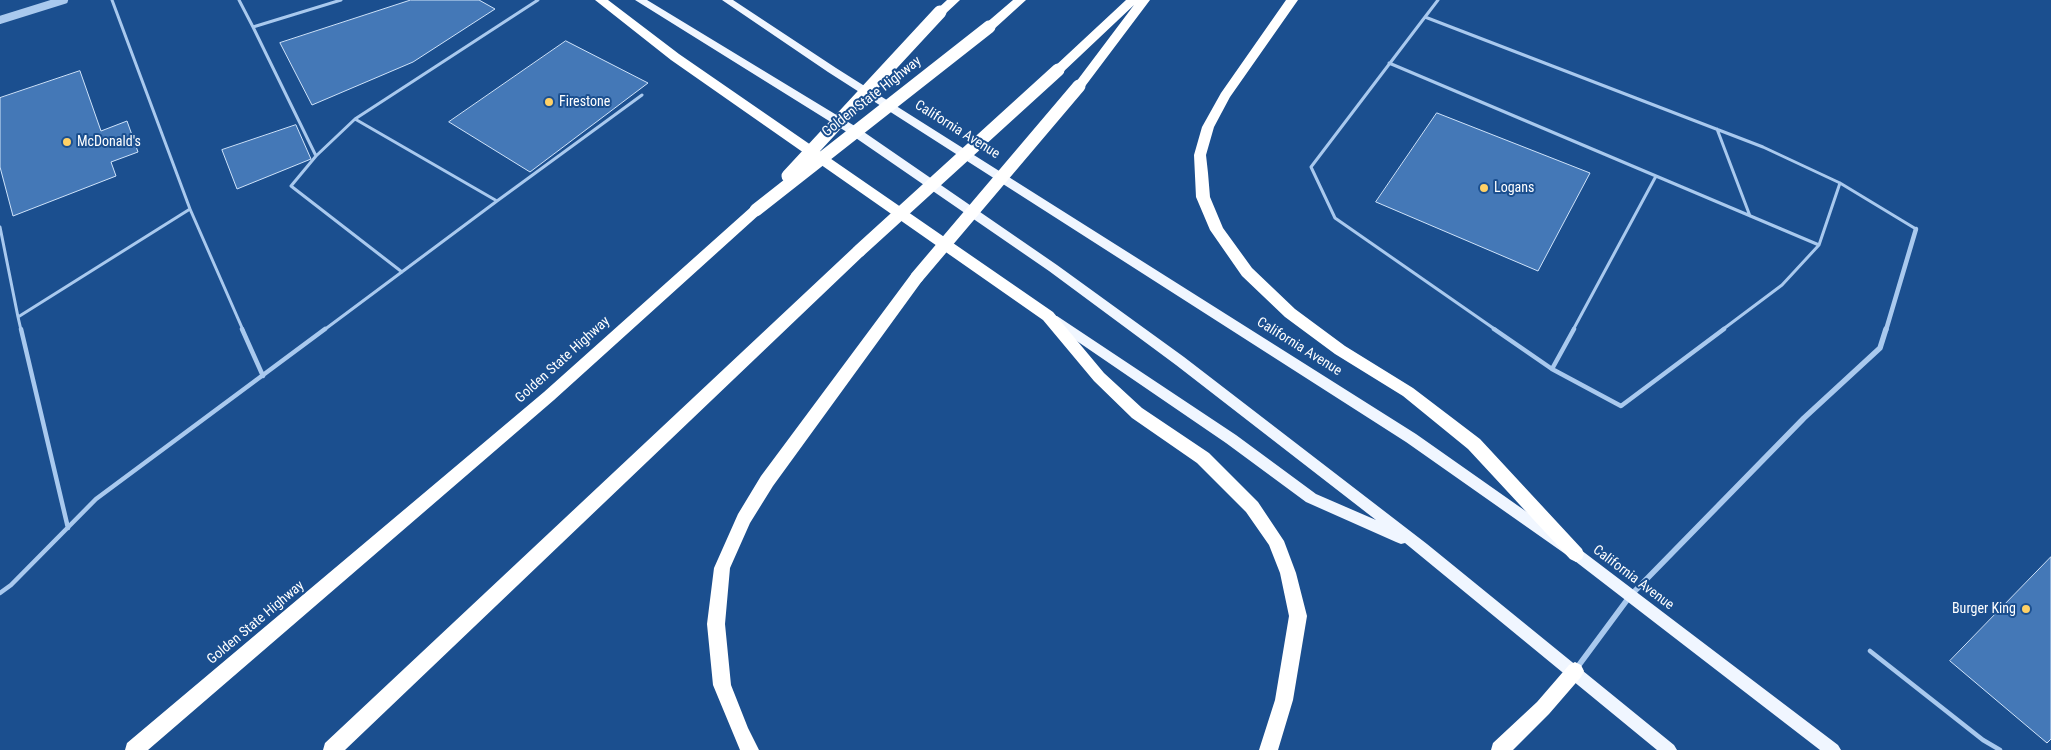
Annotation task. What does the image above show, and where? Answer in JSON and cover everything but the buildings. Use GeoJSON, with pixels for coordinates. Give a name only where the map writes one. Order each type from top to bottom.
{"type":"FeatureCollection","features":[{"type":"Feature","properties":{"kind":"highway"},"geometry":{"type":"LineString","coordinates":[[600,0],[674,57],[1048,316],[1099,377],[1137,413],[1203,458],[1227,479],[1252,507],[1276,541],[1288,573],[1298,616],[1284,700],[1268,750]]}},
{"type":"Feature","properties":{"kind":"highway"},"geometry":{"type":"LineString","coordinates":[[756,210],[940,12],[954,0]]}},
{"type":"Feature","properties":{"kind":"highway","name":"Golden State Highway"},"geometry":{"type":"LineString","coordinates":[[134,750],[550,396],[756,210],[989,28],[1020,0]]}},
{"type":"Feature","properties":{"kind":"highway"},"geometry":{"type":"LineString","coordinates":[[332,750],[859,251],[1133,0]]}},
{"type":"Feature","properties":{"kind":"highway"},"geometry":{"type":"LineString","coordinates":[[750,750],[741,734],[722,685],[716,624],[722,568],[744,519],[767,481],[917,277],[1079,86],[1144,0]]}},
{"type":"Feature","properties":{"kind":"highway"},"geometry":{"type":"LineString","coordinates":[[1292,0],[1225,96],[1208,127],[1200,155],[1203,197],[1217,230],[1247,272],[1290,313],[1340,350],[1408,392],[1474,444],[1576,554]]}},
{"type":"Feature","properties":{"kind":"highway"},"geometry":{"type":"LineString","coordinates":[[1500,750],[1543,708],[1575,671]]}},
{"type":"Feature","properties":{"kind":"main road"},"geometry":{"type":"LineString","coordinates":[[640,0],[854,131],[1053,268],[1180,361],[1422,548],[1575,671],[1669,750]]}},
{"type":"Feature","properties":{"kind":"main road","name":"California Avenue"},"geometry":{"type":"LineString","coordinates":[[727,0],[832,70],[1411,438],[1576,554],[1833,750]]}},
{"type":"Feature","properties":{"kind":"main road"},"geometry":{"type":"LineString","coordinates":[[1048,316],[1230,439],[1311,498],[1422,548]]}},
{"type":"Feature","properties":{"kind":"street"},"geometry":{"type":"LineString","coordinates":[[0,20],[64,0]]}},
{"type":"Feature","properties":{"kind":"street"},"geometry":{"type":"LineString","coordinates":[[1575,671],[1630,596],[1804,418],[1880,348],[1916,229]]}},
{"type":"Feature","properties":{"kind":"lane"},"geometry":{"type":"LineString","coordinates":[[112,0],[190,209],[263,376]]}},
{"type":"Feature","properties":{"kind":"lane"},"geometry":{"type":"LineString","coordinates":[[240,0],[316,156]]}},
{"type":"Feature","properties":{"kind":"lane"},"geometry":{"type":"LineString","coordinates":[[253,27],[341,0]]}},
{"type":"Feature","properties":{"kind":"lane"},"geometry":{"type":"LineString","coordinates":[[402,272],[291,186],[316,156],[355,119],[538,0]]}},
{"type":"Feature","properties":{"kind":"lane"},"geometry":{"type":"LineString","coordinates":[[1438,0],[1311,167],[1335,218],[1552,369],[1620,406],[1782,286],[1819,246],[1840,183]]}},
{"type":"Feature","properties":{"kind":"lane"},"geometry":{"type":"LineString","coordinates":[[1425,17],[1763,147],[1840,183],[1916,229]]}},
{"type":"Feature","properties":{"kind":"lane"},"geometry":{"type":"LineString","coordinates":[[1389,63],[1819,246]]}},
{"type":"Feature","properties":{"kind":"lane"},"geometry":{"type":"LineString","coordinates":[[0,593],[96,499],[642,95]]}},
{"type":"Feature","properties":{"kind":"lane"},"geometry":{"type":"LineString","coordinates":[[355,119],[497,201]]}},
{"type":"Feature","properties":{"kind":"lane"},"geometry":{"type":"LineString","coordinates":[[1717,129],[1750,216]]}},
{"type":"Feature","properties":{"kind":"lane"},"geometry":{"type":"LineString","coordinates":[[1552,369],[1656,176]]}},
{"type":"Feature","properties":{"kind":"lane"},"geometry":{"type":"LineString","coordinates":[[18,317],[190,209]]}},
{"type":"Feature","properties":{"kind":"lane"},"geometry":{"type":"LineString","coordinates":[[0,227],[18,317],[68,528]]}},
{"type":"Feature","properties":{"kind":"lane"},"geometry":{"type":"LineString","coordinates":[[1870,651],[1983,740],[2000,750]]}},
{"type":"Feature","properties":{"kind":"place","name":"Firestone"},"geometry":{"type":"Point","coordinates":[549,102]}},
{"type":"Feature","properties":{"kind":"place","name":"McDonald's"},"geometry":{"type":"Point","coordinates":[67,142]}},
{"type":"Feature","properties":{"kind":"place","name":"Logans"},"geometry":{"type":"Point","coordinates":[1484,188]}},
{"type":"Feature","properties":{"kind":"place","name":"Burger King"},"geometry":{"type":"Point","coordinates":[2026,609]}}]}
